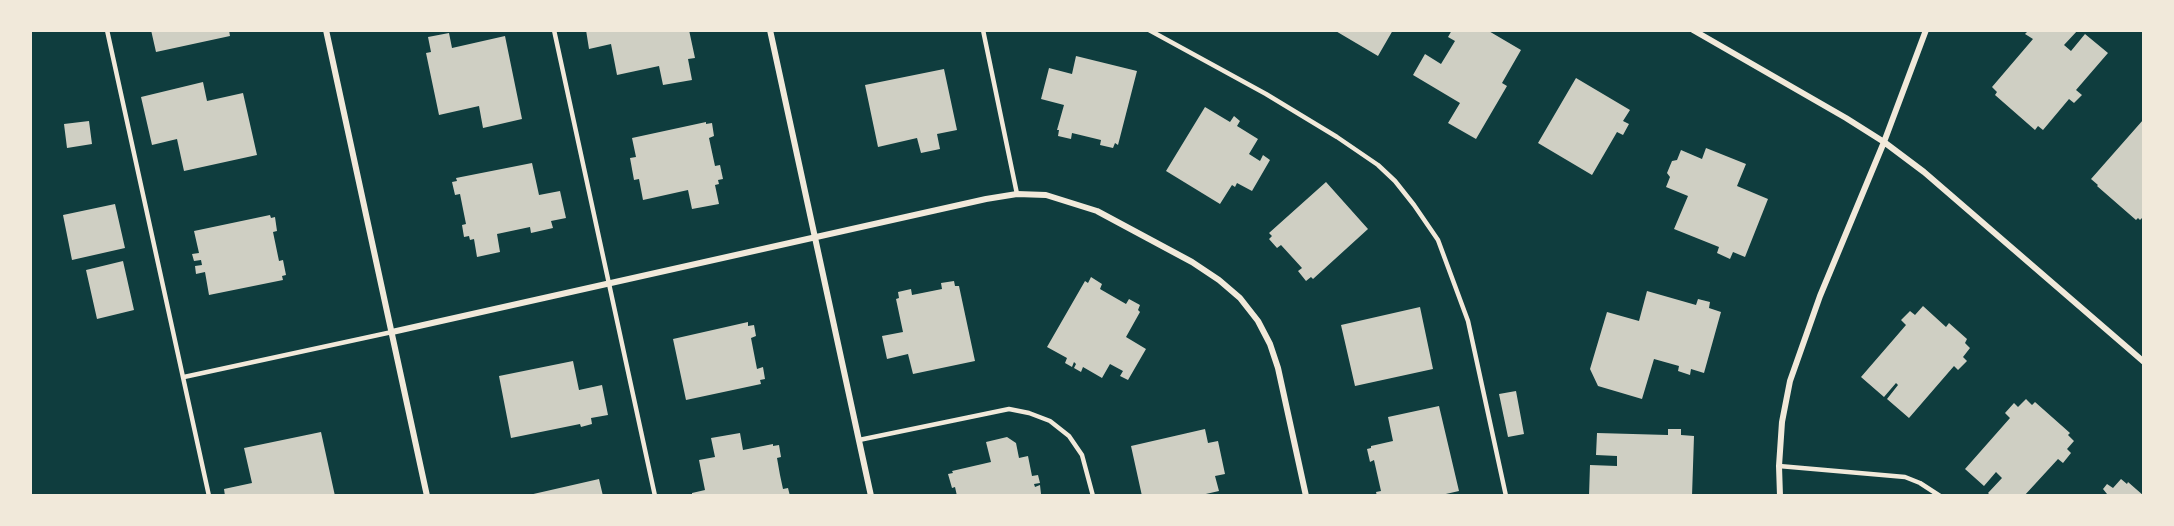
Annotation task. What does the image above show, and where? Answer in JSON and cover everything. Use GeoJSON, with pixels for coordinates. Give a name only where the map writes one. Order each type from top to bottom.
{"type":"FeatureCollection","features":[{"type":"Feature","properties":{"kind":"street"},"geometry":{"type":"LineString","coordinates":[[326,30],[427,496]]}},
{"type":"Feature","properties":{"kind":"street"},"geometry":{"type":"LineString","coordinates":[[770,30],[871,496]]}},
{"type":"Feature","properties":{"kind":"street"},"geometry":{"type":"LineString","coordinates":[[1693,30],[1884,142],[1924,172],[2144,362]]}},
{"type":"Feature","properties":{"kind":"street"},"geometry":{"type":"LineString","coordinates":[[1779,496],[1782,422],[1790,381],[1820,296],[1884,142],[1926,30]]}},
{"type":"Feature","properties":{"kind":"street"},"geometry":{"type":"LineString","coordinates":[[392,332],[1017,194],[1046,195],[1097,211],[1192,262],[1240,298],[1258,321],[1270,344],[1278,368],[1306,496]]}},
{"type":"Feature","properties":{"kind":"lane"},"geometry":{"type":"LineString","coordinates":[[107,30],[209,496]]}},
{"type":"Feature","properties":{"kind":"lane"},"geometry":{"type":"LineString","coordinates":[[554,30],[655,496]]}},
{"type":"Feature","properties":{"kind":"lane"},"geometry":{"type":"LineString","coordinates":[[983,30],[1017,194]]}},
{"type":"Feature","properties":{"kind":"lane"},"geometry":{"type":"LineString","coordinates":[[1149,30],[1266,94],[1337,137],[1378,165],[1414,205],[1438,240],[1468,321],[1506,496]]}},
{"type":"Feature","properties":{"kind":"lane"},"geometry":{"type":"LineString","coordinates":[[184,377],[392,332]]}},
{"type":"Feature","properties":{"kind":"lane"},"geometry":{"type":"LineString","coordinates":[[859,440],[1009,409],[1029,413],[1050,421],[1069,436],[1082,455],[1093,496]]}},
{"type":"Feature","properties":{"kind":"lane"},"geometry":{"type":"LineString","coordinates":[[1779,466],[1905,477],[1920,483],[1940,496]]}},
{"type":"Feature","properties":{"kind":"building"},"geometry":{"type":"Polygon","coordinates":[[[151,30],[229,30],[230,36],[156,52],[151,30]]]}},
{"type":"Feature","properties":{"kind":"building"},"geometry":{"type":"Polygon","coordinates":[[[586,30],[689,30],[695,58],[688,59],[692,80],[663,85],[659,66],[617,75],[611,44],[589,49],[586,30]]]}},
{"type":"Feature","properties":{"kind":"building"},"geometry":{"type":"Polygon","coordinates":[[[1334,30],[1393,30],[1378,56],[1334,30]]]}},
{"type":"Feature","properties":{"kind":"building"},"geometry":{"type":"Polygon","coordinates":[[[1452,30],[1487,30],[1521,50],[1502,83],[1507,86],[1476,139],[1448,123],[1460,103],[1413,75],[1425,54],[1441,64],[1455,41],[1448,37],[1452,30]]]}},
{"type":"Feature","properties":{"kind":"building"},"geometry":{"type":"Polygon","coordinates":[[[2029,30],[2078,30],[2064,45],[2071,51],[2085,34],[2108,53],[2076,90],[2082,95],[2074,103],[2069,99],[2043,130],[2038,126],[2035,130],[1995,95],[1997,92],[1992,87],[2033,39],[2025,34],[2029,30]]]}},
{"type":"Feature","properties":{"kind":"building"},"geometry":{"type":"Polygon","coordinates":[[[449,33],[452,48],[505,36],[522,119],[483,128],[479,106],[439,115],[426,53],[431,52],[428,37],[449,33]]]}},
{"type":"Feature","properties":{"kind":"building"},"geometry":{"type":"Polygon","coordinates":[[[1076,56],[1137,71],[1118,145],[1115,143],[1113,148],[1100,145],[1101,140],[1072,133],[1071,139],[1058,136],[1059,130],[1057,130],[1064,105],[1041,99],[1049,68],[1072,74],[1076,56]]]}},
{"type":"Feature","properties":{"kind":"building"},"geometry":{"type":"Polygon","coordinates":[[[944,69],[957,130],[937,134],[940,149],[921,153],[917,138],[878,147],[865,85],[944,69]]]}},
{"type":"Feature","properties":{"kind":"building"},"geometry":{"type":"Polygon","coordinates":[[[1576,78],[1630,110],[1623,121],[1629,124],[1623,135],[1617,132],[1592,175],[1538,143],[1576,78]]]}},
{"type":"Feature","properties":{"kind":"building"},"geometry":{"type":"Polygon","coordinates":[[[203,82],[207,101],[243,93],[257,155],[184,171],[177,139],[152,145],[141,97],[203,82]]]}},
{"type":"Feature","properties":{"kind":"building"},"geometry":{"type":"Polygon","coordinates":[[[1205,107],[1230,122],[1234,116],[1240,121],[1237,126],[1258,139],[1249,154],[1260,161],[1263,155],[1270,160],[1252,191],[1237,183],[1235,187],[1232,185],[1220,204],[1166,171],[1205,107]]]}},
{"type":"Feature","properties":{"kind":"building"},"geometry":{"type":"Polygon","coordinates":[[[2143,120],[2144,216],[2136,220],[2091,179],[2143,120]]]}},
{"type":"Feature","properties":{"kind":"building"},"geometry":{"type":"Polygon","coordinates":[[[89,121],[92,144],[67,148],[64,124],[89,121]]]}},
{"type":"Feature","properties":{"kind":"building"},"geometry":{"type":"Polygon","coordinates":[[[706,122],[706,124],[712,123],[714,136],[709,138],[715,166],[720,165],[723,179],[718,180],[719,184],[715,185],[719,204],[692,209],[688,190],[643,200],[639,179],[634,180],[630,158],[636,157],[632,138],[706,122]]]}},
{"type":"Feature","properties":{"kind":"building"},"geometry":{"type":"Polygon","coordinates":[[[1706,148],[1746,164],[1737,186],[1768,199],[1745,257],[1733,252],[1730,259],[1717,253],[1719,247],[1674,229],[1688,196],[1666,187],[1670,177],[1667,173],[1672,161],[1677,160],[1681,150],[1702,159],[1706,148]]]}},
{"type":"Feature","properties":{"kind":"building"},"geometry":{"type":"Polygon","coordinates":[[[532,163],[539,195],[560,191],[566,218],[551,221],[553,228],[531,233],[530,227],[497,234],[500,252],[477,257],[474,239],[470,240],[469,236],[464,237],[462,225],[466,224],[460,194],[455,195],[452,182],[457,181],[456,178],[532,163]]]}},
{"type":"Feature","properties":{"kind":"building"},"geometry":{"type":"Polygon","coordinates":[[[1326,182],[1368,229],[1313,279],[1311,277],[1306,281],[1298,271],[1302,268],[1281,245],[1277,248],[1269,239],[1272,236],[1269,233],[1326,182]]]}},
{"type":"Feature","properties":{"kind":"building"},"geometry":{"type":"Polygon","coordinates":[[[115,204],[125,248],[72,260],[63,215],[115,204]]]}},
{"type":"Feature","properties":{"kind":"building"},"geometry":{"type":"Polygon","coordinates":[[[270,215],[271,218],[275,217],[277,231],[273,232],[279,261],[283,260],[286,275],[282,276],[283,280],[209,295],[205,272],[196,274],[195,266],[202,265],[201,260],[194,261],[192,254],[199,253],[194,231],[270,215]]]}},
{"type":"Feature","properties":{"kind":"building"},"geometry":{"type":"Polygon","coordinates":[[[123,261],[134,310],[97,319],[86,270],[123,261]]]}},
{"type":"Feature","properties":{"kind":"building"},"geometry":{"type":"Polygon","coordinates":[[[1091,277],[1102,284],[1100,289],[1126,304],[1129,299],[1140,305],[1138,310],[1140,312],[1126,337],[1146,349],[1128,380],[1120,376],[1123,371],[1110,364],[1102,378],[1083,367],[1081,372],[1074,368],[1076,364],[1074,362],[1072,367],[1065,363],[1067,358],[1047,347],[1085,281],[1088,283],[1091,277]]]}},
{"type":"Feature","properties":{"kind":"building"},"geometry":{"type":"Polygon","coordinates":[[[954,281],[955,286],[959,286],[975,361],[913,374],[908,354],[887,359],[882,336],[903,332],[896,299],[899,298],[898,292],[911,289],[912,295],[942,289],[941,283],[954,281]]]}},
{"type":"Feature","properties":{"kind":"building"},"geometry":{"type":"Polygon","coordinates":[[[1647,291],[1696,305],[1698,299],[1710,302],[1709,308],[1721,312],[1704,373],[1691,369],[1690,375],[1678,371],[1679,366],[1654,359],[1642,399],[1598,386],[1590,369],[1607,312],[1639,321],[1647,291]]]}},
{"type":"Feature","properties":{"kind":"building"},"geometry":{"type":"Polygon","coordinates":[[[1923,306],[1946,327],[1949,323],[1967,339],[1965,343],[1970,348],[1963,357],[1967,361],[1958,370],[1954,366],[1909,418],[1887,399],[1898,385],[1896,383],[1884,397],[1861,377],[1906,325],[1901,320],[1910,311],[1915,315],[1923,306]]]}},
{"type":"Feature","properties":{"kind":"building"},"geometry":{"type":"Polygon","coordinates":[[[1420,307],[1433,369],[1355,386],[1341,325],[1420,307]]]}},
{"type":"Feature","properties":{"kind":"building"},"geometry":{"type":"Polygon","coordinates":[[[748,322],[748,326],[754,325],[756,336],[751,338],[757,369],[763,367],[765,379],[760,380],[761,384],[686,400],[673,339],[748,322]]]}},
{"type":"Feature","properties":{"kind":"building"},"geometry":{"type":"Polygon","coordinates":[[[573,361],[579,390],[602,385],[608,415],[591,418],[592,424],[581,427],[580,424],[511,438],[499,376],[573,361]]]}},
{"type":"Feature","properties":{"kind":"building"},"geometry":{"type":"Polygon","coordinates":[[[1516,391],[1524,434],[1508,437],[1499,394],[1516,391]]]}},
{"type":"Feature","properties":{"kind":"building"},"geometry":{"type":"Polygon","coordinates":[[[2026,399],[2032,405],[2035,402],[2070,433],[2068,435],[2074,441],[2067,449],[2071,453],[2063,463],[2058,459],[2024,496],[1991,496],[1988,493],[2002,478],[1996,472],[1984,486],[1965,469],[2010,418],[2005,413],[2014,403],[2018,407],[2026,399]]]}},
{"type":"Feature","properties":{"kind":"building"},"geometry":{"type":"Polygon","coordinates":[[[1439,406],[1459,491],[1437,496],[1377,496],[1376,492],[1381,491],[1374,460],[1370,462],[1367,449],[1393,441],[1388,417],[1439,406]]]}},
{"type":"Feature","properties":{"kind":"building"},"geometry":{"type":"Polygon","coordinates":[[[1205,429],[1208,443],[1218,441],[1225,474],[1215,476],[1219,491],[1197,496],[1142,496],[1131,446],[1205,429]]]}},
{"type":"Feature","properties":{"kind":"building"},"geometry":{"type":"Polygon","coordinates":[[[1668,429],[1681,429],[1681,435],[1694,436],[1692,496],[1589,496],[1590,465],[1617,466],[1617,456],[1596,455],[1597,433],[1668,435],[1668,429]]]}},
{"type":"Feature","properties":{"kind":"building"},"geometry":{"type":"Polygon","coordinates":[[[321,432],[335,496],[225,496],[224,489],[252,483],[244,448],[321,432]]]}},
{"type":"Feature","properties":{"kind":"building"},"geometry":{"type":"Polygon","coordinates":[[[740,433],[743,450],[773,444],[773,446],[779,445],[781,457],[777,458],[783,489],[788,488],[790,496],[692,496],[692,493],[705,490],[699,460],[715,457],[711,438],[740,433]]]}},
{"type":"Feature","properties":{"kind":"building"},"geometry":{"type":"Polygon","coordinates":[[[1007,437],[1016,443],[1019,458],[1028,456],[1032,476],[1038,475],[1040,483],[1034,484],[1035,487],[1040,485],[1041,494],[1037,496],[957,496],[948,474],[953,473],[952,471],[991,462],[986,442],[1007,437]]]}},
{"type":"Feature","properties":{"kind":"building"},"geometry":{"type":"Polygon","coordinates":[[[599,479],[603,496],[529,496],[529,495],[599,479]]]}},
{"type":"Feature","properties":{"kind":"building"},"geometry":{"type":"Polygon","coordinates":[[[2121,479],[2144,496],[2105,496],[2107,494],[2103,489],[2107,484],[2113,488],[2121,479]]]}}]}
